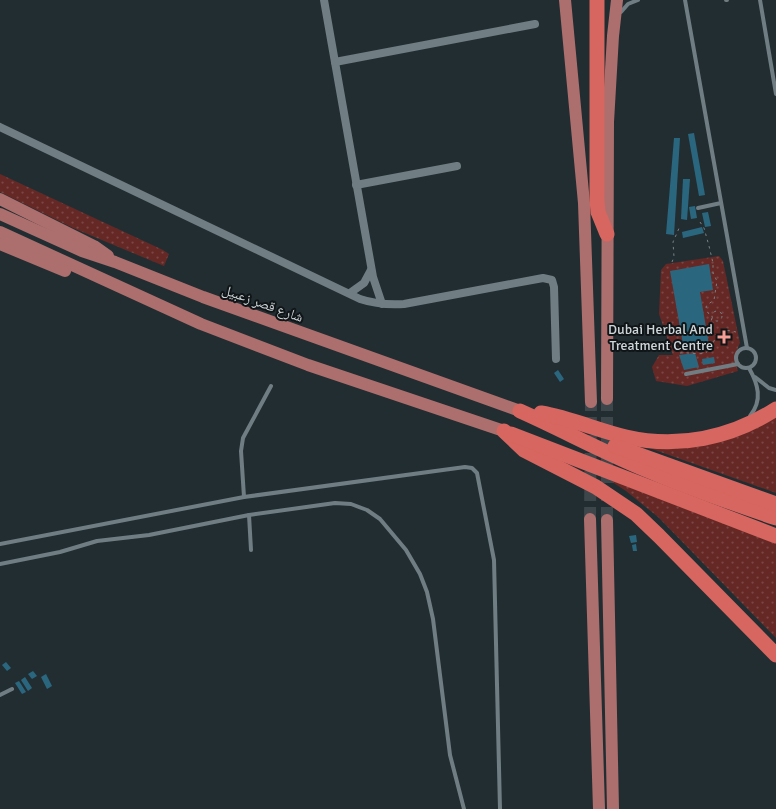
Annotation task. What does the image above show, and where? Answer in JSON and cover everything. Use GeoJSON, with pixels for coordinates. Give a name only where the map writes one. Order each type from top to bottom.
{"type":"FeatureCollection","features":[{"type":"Feature","properties":{"kind":"highway"},"geometry":{"type":"LineString","coordinates":[[597,0],[597,200],[598,212],[606,234]]}},
{"type":"Feature","properties":{"kind":"highway"},"geometry":{"type":"LineString","coordinates":[[520,411],[555,416],[625,437],[646,440],[687,441],[708,438],[728,432],[776,409]]}},
{"type":"Feature","properties":{"kind":"highway"},"geometry":{"type":"LineString","coordinates":[[520,411],[655,474],[776,514]]}},
{"type":"Feature","properties":{"kind":"highway"},"geometry":{"type":"LineString","coordinates":[[504,431],[772,535]]}},
{"type":"Feature","properties":{"kind":"highway"},"geometry":{"type":"LineString","coordinates":[[504,431],[524,450],[596,487],[636,514],[776,656]]}},
{"type":"Feature","properties":{"kind":"main road"},"geometry":{"type":"LineString","coordinates":[[565,0],[584,203],[591,402]]}},
{"type":"Feature","properties":{"kind":"main road"},"geometry":{"type":"LineString","coordinates":[[607,399],[606,234],[608,130],[613,36],[617,0]]}},
{"type":"Feature","properties":{"kind":"main road"},"geometry":{"type":"LineString","coordinates":[[0,199],[94,246],[115,262]]}},
{"type":"Feature","properties":{"kind":"main road","name":"شارع قصر زعبيل"},"geometry":{"type":"LineString","coordinates":[[0,214],[82,252],[115,262],[321,341],[520,411]]}},
{"type":"Feature","properties":{"kind":"main road"},"geometry":{"type":"LineString","coordinates":[[0,232],[201,324],[308,365],[504,431]]}},
{"type":"Feature","properties":{"kind":"main road"},"geometry":{"type":"LineString","coordinates":[[0,244],[81,278],[110,283]]}},
{"type":"Feature","properties":{"kind":"main road"},"geometry":{"type":"LineString","coordinates":[[590,519],[599,809]]}},
{"type":"Feature","properties":{"kind":"main road"},"geometry":{"type":"LineString","coordinates":[[607,520],[613,809]]}},
{"type":"Feature","properties":{"kind":"street"},"geometry":{"type":"LineString","coordinates":[[324,0],[356,185],[372,268],[382,304]]}},
{"type":"Feature","properties":{"kind":"street"},"geometry":{"type":"LineString","coordinates":[[335,62],[534,24]]}},
{"type":"Feature","properties":{"kind":"street"},"geometry":{"type":"LineString","coordinates":[[0,127],[366,301],[382,304],[416,302],[550,278],[554,287],[556,359]]}},
{"type":"Feature","properties":{"kind":"street"},"geometry":{"type":"LineString","coordinates":[[356,185],[457,166]]}},
{"type":"Feature","properties":{"kind":"street"},"geometry":{"type":"LineString","coordinates":[[350,293],[364,284],[372,268]]}},
{"type":"Feature","properties":{"kind":"lane"},"geometry":{"type":"LineString","coordinates":[[613,36],[622,8],[638,0]]}},
{"type":"Feature","properties":{"kind":"lane"},"geometry":{"type":"LineString","coordinates":[[685,0],[747,348]]}},
{"type":"Feature","properties":{"kind":"lane"},"geometry":{"type":"LineString","coordinates":[[760,0],[776,94]]}},
{"type":"Feature","properties":{"kind":"lane"},"geometry":{"type":"LineString","coordinates":[[698,208],[721,202]]}},
{"type":"Feature","properties":{"kind":"lane"},"geometry":{"type":"LineString","coordinates":[[747,348],[752,350],[756,358],[749,368],[744,368],[736,361],[737,353],[747,348]]}},
{"type":"Feature","properties":{"kind":"lane"},"geometry":{"type":"LineString","coordinates":[[686,374],[738,364]]}},
{"type":"Feature","properties":{"kind":"lane"},"geometry":{"type":"LineString","coordinates":[[728,432],[746,421],[753,413],[757,403],[758,389],[749,368]]}},
{"type":"Feature","properties":{"kind":"lane"},"geometry":{"type":"LineString","coordinates":[[753,376],[769,388],[776,390]]}},
{"type":"Feature","properties":{"kind":"lane"},"geometry":{"type":"LineString","coordinates":[[244,497],[241,451],[243,438],[271,386]]}},
{"type":"Feature","properties":{"kind":"lane"},"geometry":{"type":"LineString","coordinates":[[0,544],[244,497],[465,467],[475,470],[494,560],[500,809]]}},
{"type":"Feature","properties":{"kind":"lane"},"geometry":{"type":"LineString","coordinates":[[0,564],[102,540],[148,535],[249,515],[335,503],[352,504],[367,510],[380,519],[406,550],[424,583],[431,610],[450,755],[464,809]]}},
{"type":"Feature","properties":{"kind":"lane"},"geometry":{"type":"LineString","coordinates":[[249,515],[251,550]]}},
{"type":"Feature","properties":{"kind":"lane"},"geometry":{"type":"LineString","coordinates":[[0,696],[12,689]]}},
{"type":"Feature","properties":{"kind":"path"},"geometry":{"type":"LineString","coordinates":[[700,222],[713,263],[712,273],[717,281],[714,300],[706,308],[712,316],[709,328],[716,335]]}},
{"type":"Feature","properties":{"kind":"path"},"geometry":{"type":"LineString","coordinates":[[672,262],[674,257],[673,242],[680,226]]}},
{"type":"Feature","properties":{"kind":"path"},"geometry":{"type":"LineString","coordinates":[[680,353],[705,353],[711,347],[716,335],[728,330],[745,334]]}},
{"type":"Feature","properties":{"kind":"shaded area"},"geometry":{"type":"Polygon","coordinates":[[[0,174],[163,250],[169,254],[164,266],[73,228],[0,192],[0,174]]]}},
{"type":"Feature","properties":{"kind":"shaded area"},"geometry":{"type":"Polygon","coordinates":[[[719,256],[723,261],[740,343],[736,357],[738,371],[687,386],[656,381],[652,367],[659,355],[673,355],[659,314],[661,270],[666,264],[719,256]]]}},
{"type":"Feature","properties":{"kind":"shaded area"},"geometry":{"type":"Polygon","coordinates":[[[776,416],[776,493],[638,444],[667,446],[776,416]]]}},
{"type":"Feature","properties":{"kind":"shaded area"},"geometry":{"type":"Polygon","coordinates":[[[606,478],[776,541],[776,638],[658,517],[626,491],[606,478]]]}},
{"type":"Feature","properties":{"kind":"building"},"geometry":{"type":"Polygon","coordinates":[[[694,133],[705,195],[699,196],[688,134],[694,133]]]}},
{"type":"Feature","properties":{"kind":"building"},"geometry":{"type":"Polygon","coordinates":[[[674,138],[680,138],[674,235],[666,234],[674,138]]]}},
{"type":"Feature","properties":{"kind":"building"},"geometry":{"type":"Polygon","coordinates":[[[683,179],[690,179],[687,220],[681,219],[683,179]]]}},
{"type":"Feature","properties":{"kind":"building"},"geometry":{"type":"Polygon","coordinates":[[[695,206],[697,218],[691,219],[689,207],[695,206]]]}},
{"type":"Feature","properties":{"kind":"building"},"geometry":{"type":"Polygon","coordinates":[[[708,212],[711,226],[705,227],[702,213],[708,212]]]}},
{"type":"Feature","properties":{"kind":"building"},"geometry":{"type":"Polygon","coordinates":[[[702,227],[704,233],[683,238],[682,232],[702,227]]]}},
{"type":"Feature","properties":{"kind":"building"},"geometry":{"type":"Polygon","coordinates":[[[709,264],[713,290],[700,292],[709,345],[684,350],[670,271],[709,264]]]}},
{"type":"Feature","properties":{"kind":"building"},"geometry":{"type":"Polygon","coordinates":[[[695,353],[699,367],[684,370],[679,355],[695,353]]]}},
{"type":"Feature","properties":{"kind":"building"},"geometry":{"type":"Polygon","coordinates":[[[714,357],[715,363],[703,365],[702,359],[714,357]]]}},
{"type":"Feature","properties":{"kind":"building"},"geometry":{"type":"Polygon","coordinates":[[[558,370],[564,379],[560,382],[554,373],[558,370]]]}},
{"type":"Feature","properties":{"kind":"building"},"geometry":{"type":"Polygon","coordinates":[[[636,535],[637,542],[631,543],[629,536],[636,535]]]}},
{"type":"Feature","properties":{"kind":"building"},"geometry":{"type":"Polygon","coordinates":[[[636,544],[637,551],[633,551],[632,545],[636,544]]]}},
{"type":"Feature","properties":{"kind":"building"},"geometry":{"type":"Polygon","coordinates":[[[6,662],[11,668],[7,671],[2,665],[6,662]]]}},
{"type":"Feature","properties":{"kind":"building"},"geometry":{"type":"Polygon","coordinates":[[[33,671],[37,676],[32,679],[28,674],[33,671]]]}},
{"type":"Feature","properties":{"kind":"building"},"geometry":{"type":"Polygon","coordinates":[[[46,674],[52,686],[47,689],[41,677],[46,674]]]}},
{"type":"Feature","properties":{"kind":"building"},"geometry":{"type":"Polygon","coordinates":[[[25,677],[32,688],[28,691],[21,680],[25,677]]]}},
{"type":"Feature","properties":{"kind":"building"},"geometry":{"type":"Polygon","coordinates":[[[19,681],[26,692],[22,694],[15,683],[19,681]]]}},
{"type":"Feature","properties":{"kind":"tunnel"},"geometry":{"type":"LineString","coordinates":[[607,399],[607,520]]}},
{"type":"Feature","properties":{"kind":"tunnel"},"geometry":{"type":"LineString","coordinates":[[590,519],[591,402]]}},
{"type":"Feature","properties":{"kind":"place","name":"Dubai Herbal And Treatment Centre"},"geometry":{"type":"Point","coordinates":[724,337]}}]}
